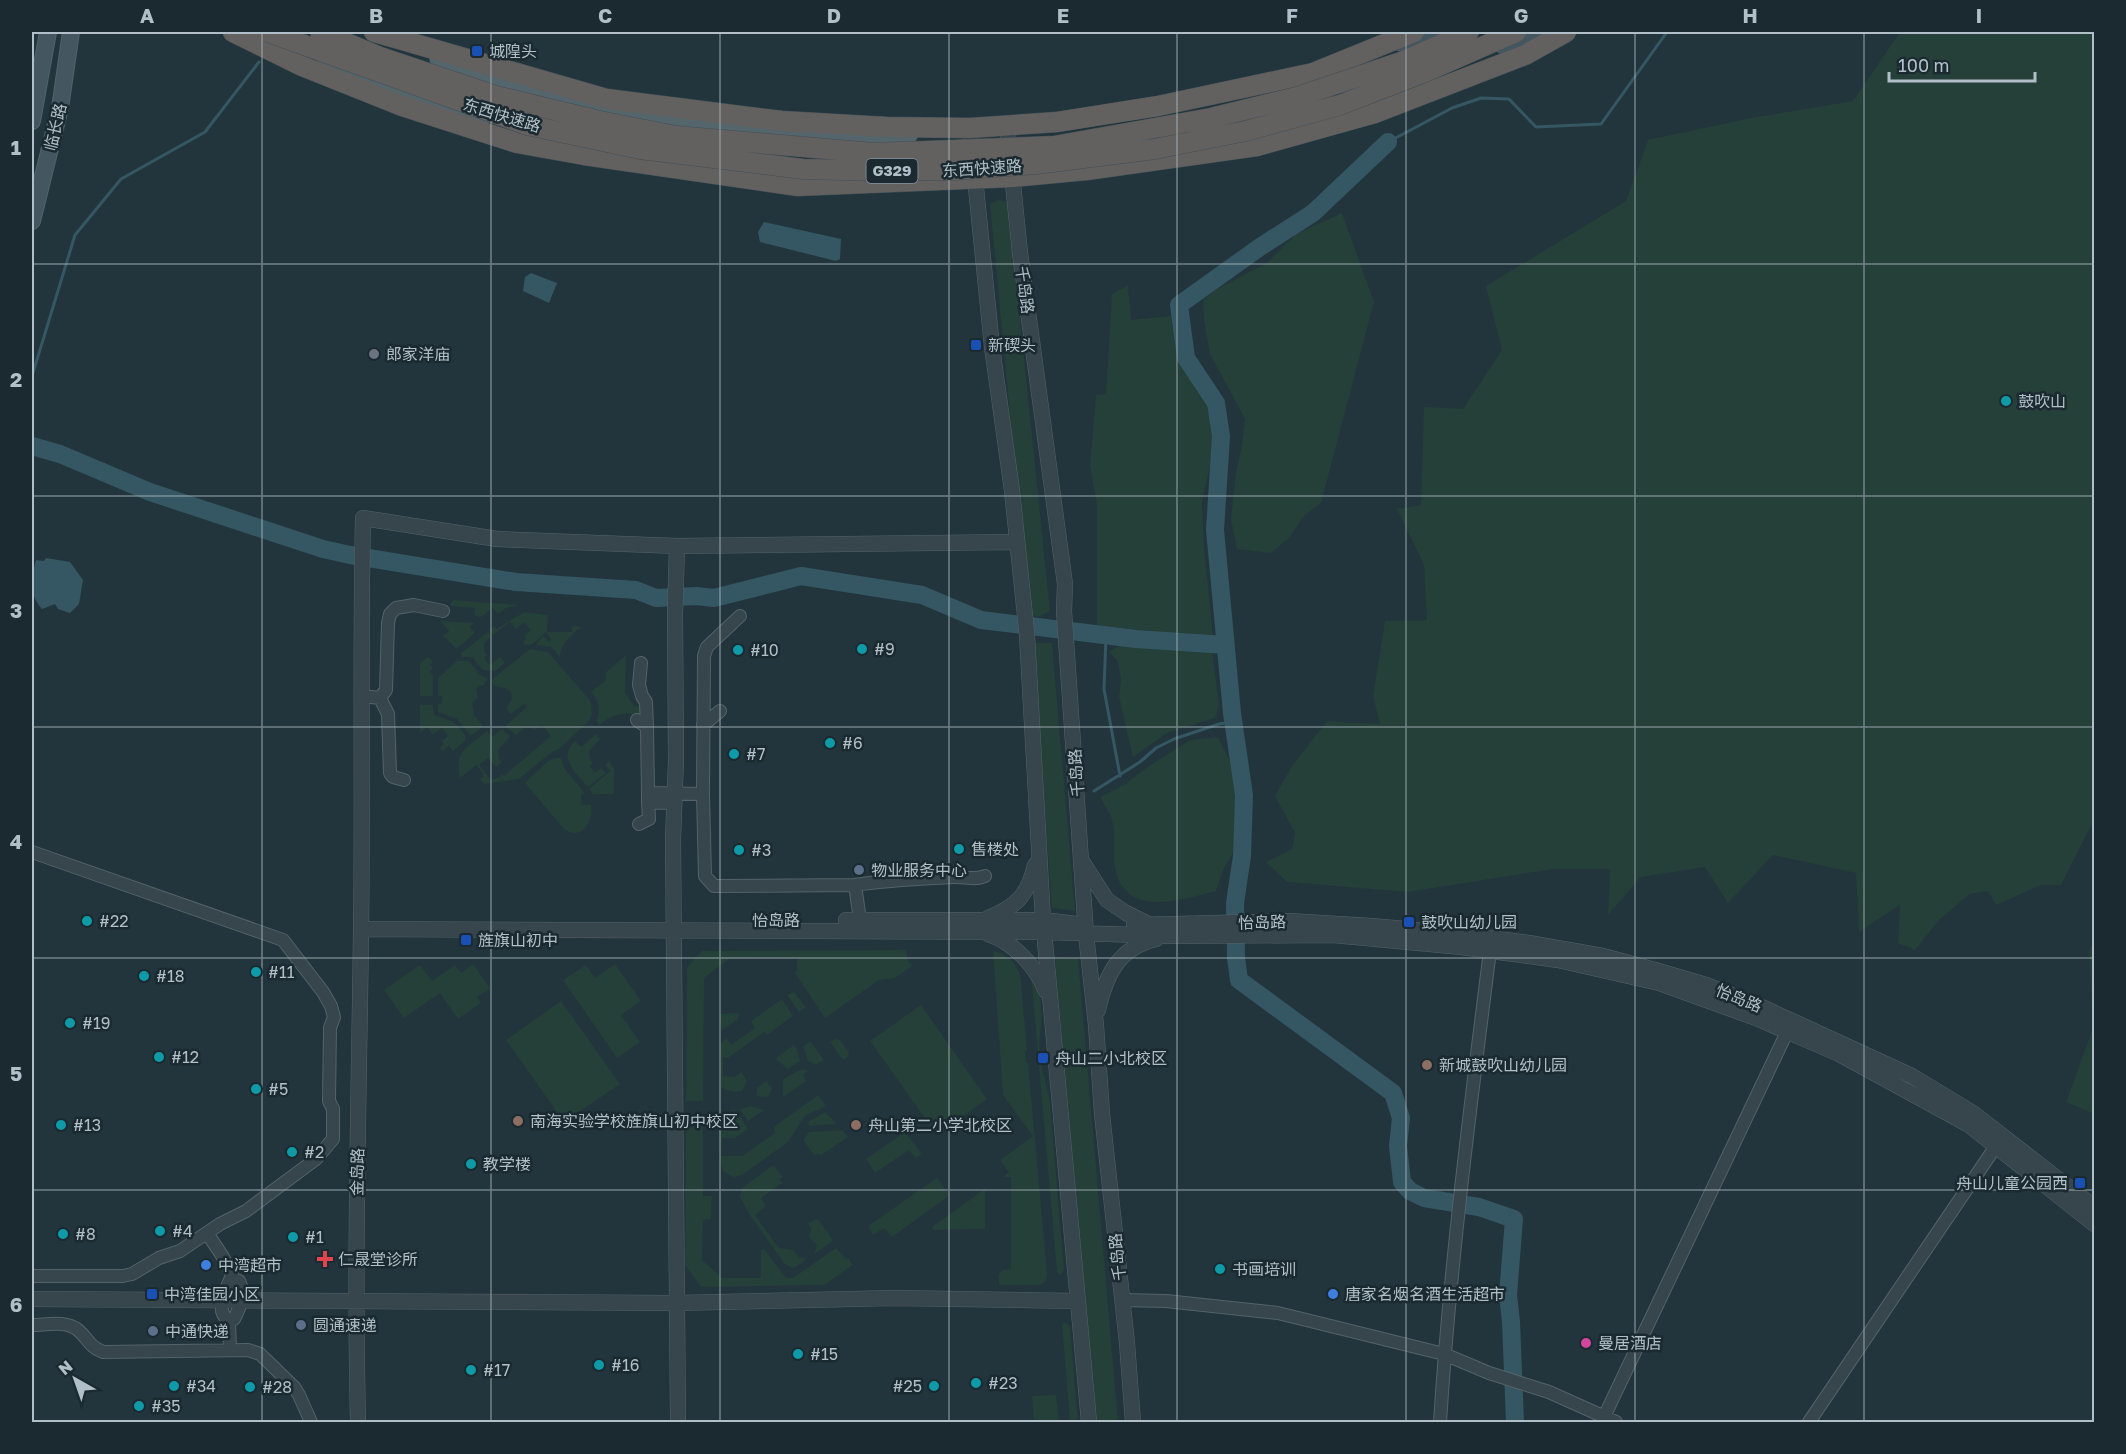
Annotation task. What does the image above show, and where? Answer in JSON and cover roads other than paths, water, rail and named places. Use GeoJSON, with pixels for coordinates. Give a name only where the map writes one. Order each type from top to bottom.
{"type":"FeatureCollection","features":[{"type":"Feature","properties":{"kind":"highway"},"geometry":{"type":"LineString","coordinates":[[233,32],[302,66],[402,106],[517,142],[584,155],[798,186],[1013,177],[1087,170],[1257,146],[1375,113],[1525,55],[1566,32]]}},
{"type":"Feature","properties":{"kind":"highway","name":"东西快速路"},"geometry":{"type":"LineString","coordinates":[[268,32],[527,125],[640,149],[803,169],[878,171],[954,170],[1036,164],[1155,149],[1246,131],[1340,105],[1425,72],[1516,32]]}},
{"type":"Feature","properties":{"kind":"highway","name":"东西快速路"},"geometry":{"type":"LineString","coordinates":[[320,32],[380,57],[496,96],[600,121],[676,136],[874,153],[1054,146],[1211,118],[1297,98],[1404,61],[1469,32]]}},
{"type":"Feature","properties":{"kind":"highway"},"geometry":{"type":"LineString","coordinates":[[374,32],[607,99],[782,121],[887,127],[970,128],[1057,122],[1158,106],[1313,73],[1414,32]]}},
{"type":"Feature","properties":{"kind":"main road","name":"临长路"},"geometry":{"type":"LineString","coordinates":[[32,120],[48,32]]}},
{"type":"Feature","properties":{"kind":"main road","name":"临长路"},"geometry":{"type":"LineString","coordinates":[[32,221],[60,108],[71,32]]}},
{"type":"Feature","properties":{"kind":"main road"},"geometry":{"type":"LineString","coordinates":[[247,32],[441,106],[577,144],[806,175],[975,179]]}},
{"type":"Feature","properties":{"kind":"main road"},"geometry":{"type":"LineString","coordinates":[[370,32],[472,72],[601,108],[744,133],[871,138],[970,128]]}},
{"type":"Feature","properties":{"kind":"main road"},"geometry":{"type":"LineString","coordinates":[[1313,73],[1436,32]]}},
{"type":"Feature","properties":{"kind":"main road"},"geometry":{"type":"LineString","coordinates":[[1013,177],[1238,139],[1359,108],[1538,32]]}},
{"type":"Feature","properties":{"kind":"street","name":"千岛路"},"geometry":{"type":"LineString","coordinates":[[1006,125],[1022,265],[1065,584],[1064,611],[1086,929],[1133,1422]]}},
{"type":"Feature","properties":{"kind":"street"},"geometry":{"type":"LineString","coordinates":[[970,128],[992,348],[1012,491],[1027,635],[1043,926],[1089,1422]]}},
{"type":"Feature","properties":{"kind":"street","name":"金岛路"},"geometry":{"type":"LineString","coordinates":[[358,1422],[355,1302],[362,925],[363,518],[497,539],[677,546]]}},
{"type":"Feature","properties":{"kind":"street"},"geometry":{"type":"LineString","coordinates":[[678,1422],[674,798],[677,546],[1016,542]]}},
{"type":"Feature","properties":{"kind":"street"},"geometry":{"type":"LineString","coordinates":[[380,698],[386,690],[390,614],[396,608],[405,605],[443,611]]}},
{"type":"Feature","properties":{"kind":"street"},"geometry":{"type":"LineString","coordinates":[[740,616],[707,647],[704,656],[702,794],[705,876],[714,886],[855,885],[912,878],[958,877],[976,880],[985,876]]}},
{"type":"Feature","properties":{"kind":"street"},"geometry":{"type":"LineString","coordinates":[[639,824],[649,819],[642,724],[646,702],[639,685],[641,663]]}},
{"type":"Feature","properties":{"kind":"street"},"geometry":{"type":"LineString","coordinates":[[362,696],[380,698]]}},
{"type":"Feature","properties":{"kind":"street"},"geometry":{"type":"LineString","coordinates":[[380,698],[388,714],[390,773],[393,777],[404,780]]}},
{"type":"Feature","properties":{"kind":"street"},"geometry":{"type":"LineString","coordinates":[[703,725],[720,711]]}},
{"type":"Feature","properties":{"kind":"street"},"geometry":{"type":"LineString","coordinates":[[648,798],[674,798],[702,794]]}},
{"type":"Feature","properties":{"kind":"street"},"geometry":{"type":"LineString","coordinates":[[981,926],[1012,907],[1019,900],[1032,880],[1039,848]]}},
{"type":"Feature","properties":{"kind":"street"},"geometry":{"type":"LineString","coordinates":[[32,852],[283,940],[324,992],[334,1017],[330,1028],[329,1101],[333,1109],[333,1139],[316,1159],[246,1211],[220,1224],[180,1251],[159,1258],[132,1274],[123,1276],[32,1276]]}},
{"type":"Feature","properties":{"kind":"street"},"geometry":{"type":"LineString","coordinates":[[1082,862],[1107,900],[1139,921],[1152,925]]}},
{"type":"Feature","properties":{"kind":"street"},"geometry":{"type":"LineString","coordinates":[[855,885],[860,920]]}},
{"type":"Feature","properties":{"kind":"street","name":"怡岛路"},"geometry":{"type":"LineString","coordinates":[[675,924],[860,920],[1086,929]]}},
{"type":"Feature","properties":{"kind":"street","name":"怡岛路"},"geometry":{"type":"LineString","coordinates":[[1256,929],[1289,921],[1461,934],[1604,956],[1706,985],[1764,1008],[1912,1076],[1973,1113],[2089,1204]]}},
{"type":"Feature","properties":{"kind":"street"},"geometry":{"type":"LineString","coordinates":[[362,925],[981,926],[1007,942],[1018,952],[1036,972],[1050,999]]}},
{"type":"Feature","properties":{"kind":"street"},"geometry":{"type":"LineString","coordinates":[[1086,929],[1152,925],[1333,935],[1558,960],[1659,982],[1756,1018],[1839,1054],[1969,1125],[1996,1146],[2089,1204],[2094,1224]]}},
{"type":"Feature","properties":{"kind":"street"},"geometry":{"type":"LineString","coordinates":[[1086,929],[1169,936]]}},
{"type":"Feature","properties":{"kind":"street"},"geometry":{"type":"LineString","coordinates":[[1096,1025],[1105,984],[1116,963],[1126,953],[1153,940],[1210,930]]}},
{"type":"Feature","properties":{"kind":"street"},"geometry":{"type":"LineString","coordinates":[[1440,1422],[1461,1176],[1490,951]]}},
{"type":"Feature","properties":{"kind":"street"},"geometry":{"type":"LineString","coordinates":[[1122,1300],[1166,1301],[1278,1313],[1444,1354],[1490,1373],[1549,1392],[1610,1420],[1787,1032]]}},
{"type":"Feature","properties":{"kind":"street"},"geometry":{"type":"LineString","coordinates":[[1809,1422],[1996,1146]]}},
{"type":"Feature","properties":{"kind":"street"},"geometry":{"type":"LineString","coordinates":[[207,1233],[234,1279],[239,1281],[241,1286],[243,1299],[234,1319],[229,1321]]}},
{"type":"Feature","properties":{"kind":"street"},"geometry":{"type":"LineString","coordinates":[[229,1321],[223,1317],[221,1311],[230,1280],[234,1279]]}},
{"type":"Feature","properties":{"kind":"street"},"geometry":{"type":"LineString","coordinates":[[32,1299],[676,1304],[895,1298],[1078,1301]]}},
{"type":"Feature","properties":{"kind":"street"},"geometry":{"type":"LineString","coordinates":[[229,1321],[230,1350]]}},
{"type":"Feature","properties":{"kind":"street"},"geometry":{"type":"LineString","coordinates":[[32,1325],[67,1324],[78,1330],[92,1348],[103,1352],[248,1350],[260,1354],[294,1388],[311,1422]]}},
{"type":"Feature","properties":{"kind":"water"},"geometry":{"type":"Polygon","coordinates":[[[764,222],[841,239],[840,259],[836,261],[760,242],[758,232],[764,222]]]}},
{"type":"Feature","properties":{"kind":"water"},"geometry":{"type":"Polygon","coordinates":[[[531,273],[557,283],[549,303],[523,291],[525,277],[531,273]]]}},
{"type":"Feature","properties":{"kind":"water"},"geometry":{"type":"Polygon","coordinates":[[[46,558],[70,562],[83,580],[79,604],[70,613],[58,609],[55,604],[42,609],[35,598],[32,580],[36,560],[44,561],[46,558]]]}},
{"type":"Feature","properties":{"kind":"waterway"},"geometry":{"type":"LineString","coordinates":[[1388,142],[1452,108],[1481,98],[1509,99],[1536,127],[1601,124],[1667,32]]}},
{"type":"Feature","properties":{"kind":"waterway"},"geometry":{"type":"LineString","coordinates":[[32,376],[75,235],[121,179],[205,132],[259,62]]}},
{"type":"Feature","properties":{"kind":"waterway"},"geometry":{"type":"LineString","coordinates":[[1388,142],[1313,213],[1260,247],[1179,305],[1186,358],[1216,403],[1221,436],[1215,530],[1232,713],[1244,795],[1242,856],[1235,903],[1236,958],[1239,980],[1393,1093],[1401,1118],[1398,1146],[1402,1182],[1410,1191],[1424,1198],[1479,1207],[1514,1219],[1508,1295],[1515,1422]]}},
{"type":"Feature","properties":{"kind":"waterway"},"geometry":{"type":"LineString","coordinates":[[32,446],[60,454],[150,492],[323,549],[350,555],[516,582],[636,590],[656,598],[696,596],[714,598],[801,576],[922,595],[981,620],[1136,639],[1225,645]]}},
{"type":"Feature","properties":{"kind":"waterway"},"geometry":{"type":"LineString","coordinates":[[1106,636],[1104,689],[1120,776]]}},
{"type":"Feature","properties":{"kind":"waterway"},"geometry":{"type":"LineString","coordinates":[[1094,791],[1140,762],[1156,748],[1174,739],[1219,724],[1233,722]]}},
{"type":"Feature","properties":{"kind":"place","name":"城隍头"},"geometry":{"type":"Point","coordinates":[477,51]}},
{"type":"Feature","properties":{"kind":"place","name":"新碶头"},"geometry":{"type":"Point","coordinates":[976,345]}},
{"type":"Feature","properties":{"kind":"place","name":"郎家洋庙"},"geometry":{"type":"Point","coordinates":[374,354]}},
{"type":"Feature","properties":{"kind":"place","name":"鼓吹山"},"geometry":{"type":"Point","coordinates":[2006,401]}},
{"type":"Feature","properties":{"kind":"place","name":"#9"},"geometry":{"type":"Point","coordinates":[862,649]}},
{"type":"Feature","properties":{"kind":"place","name":"#10"},"geometry":{"type":"Point","coordinates":[738,650]}},
{"type":"Feature","properties":{"kind":"place","name":"#6"},"geometry":{"type":"Point","coordinates":[830,743]}},
{"type":"Feature","properties":{"kind":"place","name":"#7"},"geometry":{"type":"Point","coordinates":[734,754]}},
{"type":"Feature","properties":{"kind":"place","name":"售楼处"},"geometry":{"type":"Point","coordinates":[959,849]}},
{"type":"Feature","properties":{"kind":"place","name":"#3"},"geometry":{"type":"Point","coordinates":[739,850]}},
{"type":"Feature","properties":{"kind":"place","name":"物业服务中心"},"geometry":{"type":"Point","coordinates":[859,870]}},
{"type":"Feature","properties":{"kind":"place","name":"#22"},"geometry":{"type":"Point","coordinates":[87,921]}},
{"type":"Feature","properties":{"kind":"place","name":"鼓吹山幼儿园"},"geometry":{"type":"Point","coordinates":[1409,922]}},
{"type":"Feature","properties":{"kind":"place","name":"旌旗山初中"},"geometry":{"type":"Point","coordinates":[466,940]}},
{"type":"Feature","properties":{"kind":"place","name":"#11"},"geometry":{"type":"Point","coordinates":[256,972]}},
{"type":"Feature","properties":{"kind":"place","name":"#18"},"geometry":{"type":"Point","coordinates":[144,976]}},
{"type":"Feature","properties":{"kind":"place","name":"#19"},"geometry":{"type":"Point","coordinates":[70,1023]}},
{"type":"Feature","properties":{"kind":"place","name":"#12"},"geometry":{"type":"Point","coordinates":[159,1057]}},
{"type":"Feature","properties":{"kind":"place","name":"舟山二小北校区"},"geometry":{"type":"Point","coordinates":[1043,1058]}},
{"type":"Feature","properties":{"kind":"place","name":"新城鼓吹山幼儿园"},"geometry":{"type":"Point","coordinates":[1427,1065]}},
{"type":"Feature","properties":{"kind":"place","name":"#5"},"geometry":{"type":"Point","coordinates":[256,1089]}},
{"type":"Feature","properties":{"kind":"place","name":"南海实验学校旌旗山初中校区"},"geometry":{"type":"Point","coordinates":[518,1121]}},
{"type":"Feature","properties":{"kind":"place","name":"#13"},"geometry":{"type":"Point","coordinates":[61,1125]}},
{"type":"Feature","properties":{"kind":"place","name":"舟山第二小学北校区"},"geometry":{"type":"Point","coordinates":[856,1125]}},
{"type":"Feature","properties":{"kind":"place","name":"#2"},"geometry":{"type":"Point","coordinates":[292,1152]}},
{"type":"Feature","properties":{"kind":"place","name":"教学楼"},"geometry":{"type":"Point","coordinates":[471,1164]}},
{"type":"Feature","properties":{"kind":"place","name":"舟山儿童公园西"},"geometry":{"type":"Point","coordinates":[2080,1183]}},
{"type":"Feature","properties":{"kind":"place","name":"#4"},"geometry":{"type":"Point","coordinates":[160,1231]}},
{"type":"Feature","properties":{"kind":"place","name":"#8"},"geometry":{"type":"Point","coordinates":[63,1234]}},
{"type":"Feature","properties":{"kind":"place","name":"#1"},"geometry":{"type":"Point","coordinates":[293,1237]}},
{"type":"Feature","properties":{"kind":"place","name":"仁晟堂诊所"},"geometry":{"type":"Point","coordinates":[325,1259]}},
{"type":"Feature","properties":{"kind":"place","name":"中湾超市"},"geometry":{"type":"Point","coordinates":[206,1265]}},
{"type":"Feature","properties":{"kind":"place","name":"书画培训"},"geometry":{"type":"Point","coordinates":[1220,1269]}},
{"type":"Feature","properties":{"kind":"place","name":"中湾佳园小区"},"geometry":{"type":"Point","coordinates":[152,1294]}},
{"type":"Feature","properties":{"kind":"place","name":"唐家名烟名酒生活超市"},"geometry":{"type":"Point","coordinates":[1333,1294]}},
{"type":"Feature","properties":{"kind":"place","name":"圆通速递"},"geometry":{"type":"Point","coordinates":[301,1325]}},
{"type":"Feature","properties":{"kind":"place","name":"中通快递"},"geometry":{"type":"Point","coordinates":[153,1331]}},
{"type":"Feature","properties":{"kind":"place","name":"曼居酒店"},"geometry":{"type":"Point","coordinates":[1586,1343]}},
{"type":"Feature","properties":{"kind":"place","name":"#15"},"geometry":{"type":"Point","coordinates":[798,1354]}},
{"type":"Feature","properties":{"kind":"place","name":"#16"},"geometry":{"type":"Point","coordinates":[599,1365]}},
{"type":"Feature","properties":{"kind":"place","name":"#17"},"geometry":{"type":"Point","coordinates":[471,1370]}},
{"type":"Feature","properties":{"kind":"place","name":"#23"},"geometry":{"type":"Point","coordinates":[976,1383]}},
{"type":"Feature","properties":{"kind":"place","name":"#34"},"geometry":{"type":"Point","coordinates":[174,1386]}},
{"type":"Feature","properties":{"kind":"place","name":"#25"},"geometry":{"type":"Point","coordinates":[934,1386]}},
{"type":"Feature","properties":{"kind":"place","name":"#28"},"geometry":{"type":"Point","coordinates":[250,1387]}},
{"type":"Feature","properties":{"kind":"place","name":"#35"},"geometry":{"type":"Point","coordinates":[139,1406]}}]}
